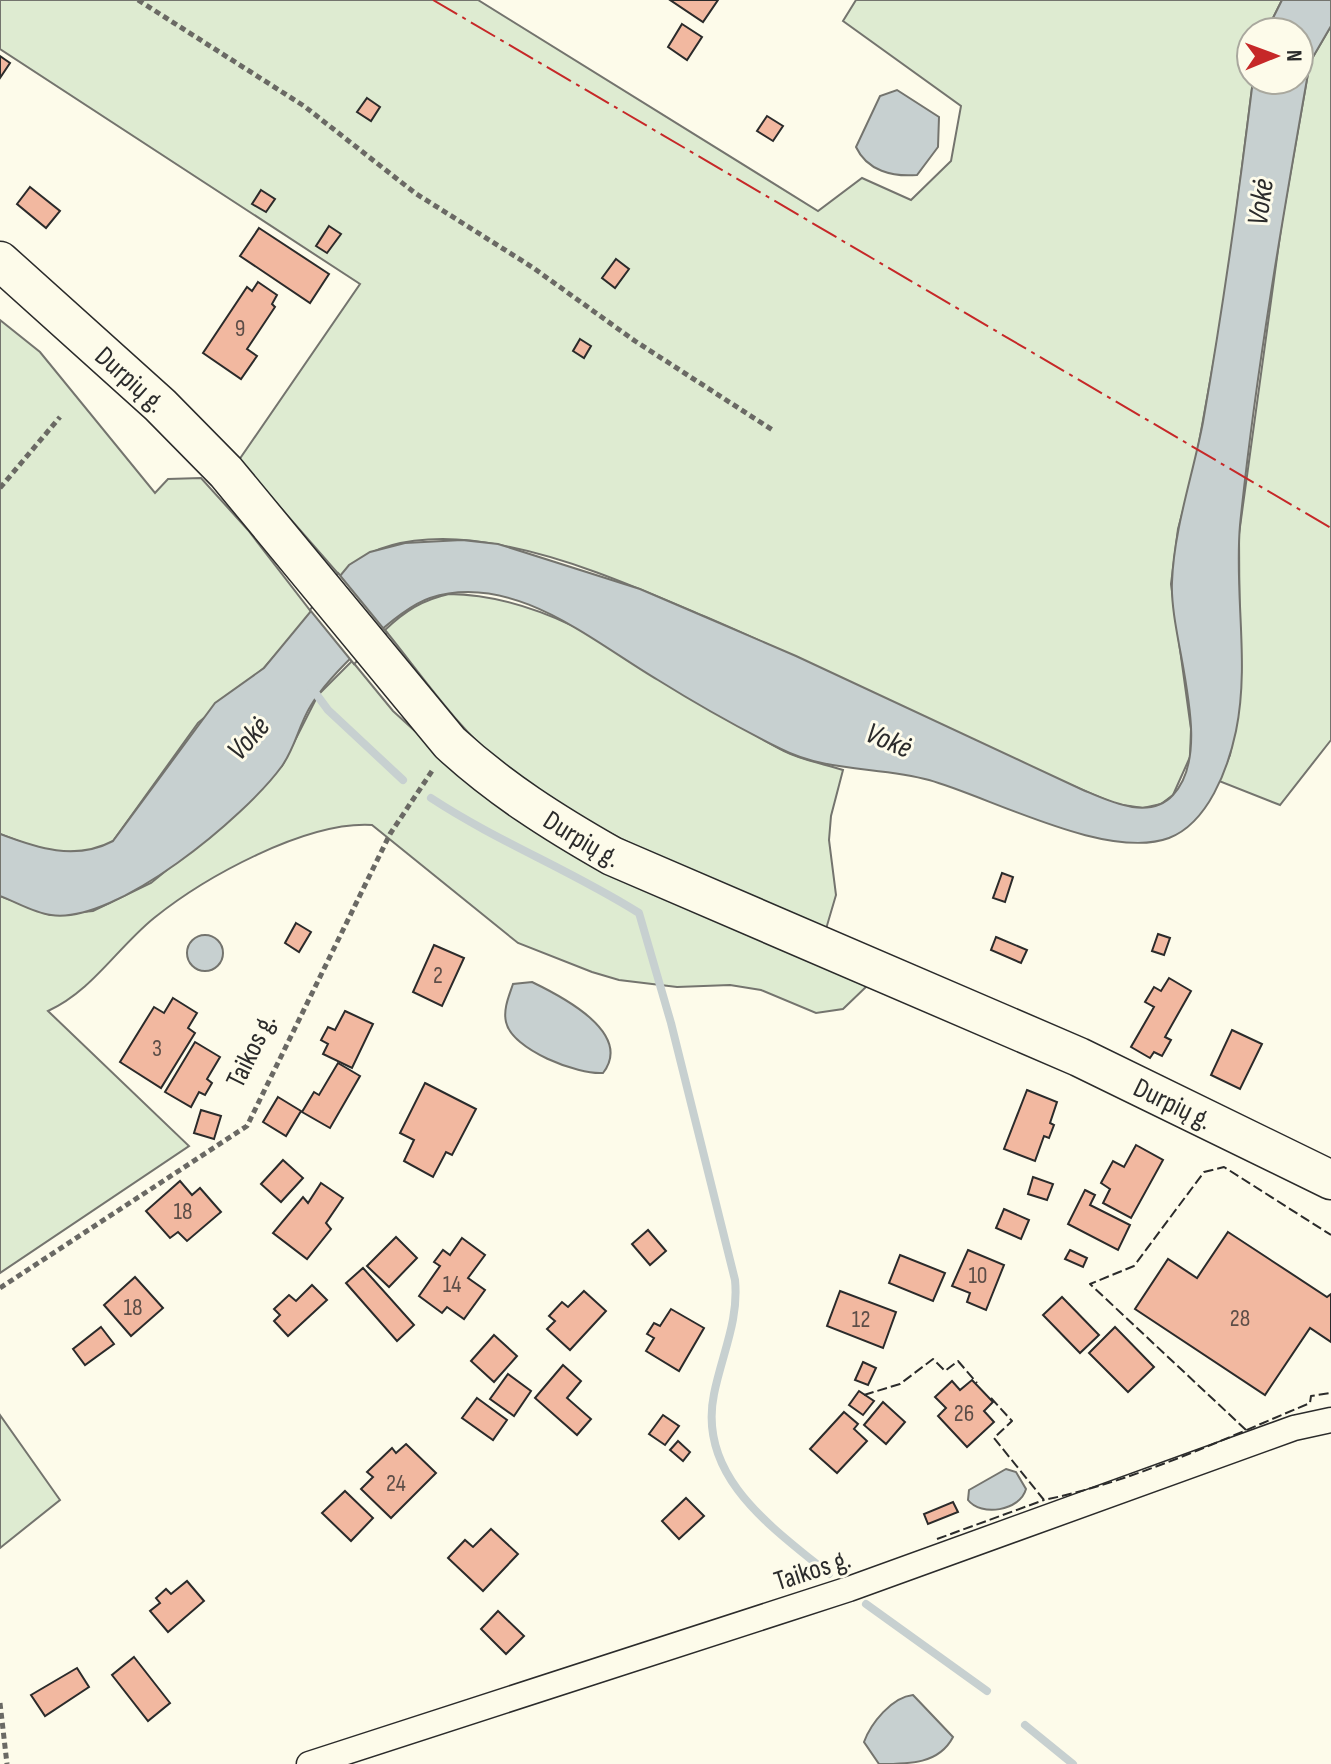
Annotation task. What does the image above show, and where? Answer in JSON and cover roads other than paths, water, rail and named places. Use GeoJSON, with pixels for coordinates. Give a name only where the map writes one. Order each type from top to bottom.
{"type":"FeatureCollection","features":[{"type":"Feature","properties":{"kind":"main road","name":"Durpių g."},"geometry":{"type":"LineString","coordinates":[[0,261],[160,405],[226,472],[450,743],[488,778],[533,810],[612,856],[1079,1057],[1331,1180]]}},
{"type":"Feature","properties":{"kind":"street","name":"Taikos g."},"geometry":{"type":"LineString","coordinates":[[309,1764],[849,1589],[1294,1428],[1331,1420]]}},
{"type":"Feature","properties":{"kind":"water"},"geometry":{"type":"Polygon","coordinates":[[[1282,0],[1331,0],[1331,26],[1315,53],[1315,16],[1274,16],[1282,0]]]}},
{"type":"Feature","properties":{"kind":"water"},"geometry":{"type":"Polygon","coordinates":[[[897,90],[939,117],[938,147],[917,175],[882,171],[867,162],[856,147],[880,96],[897,90]]]}},
{"type":"Feature","properties":{"kind":"water","name":"Vokė"},"geometry":{"type":"Polygon","coordinates":[[[1251,96],[1304,96],[1262,351],[1240,525],[1242,680],[1236,731],[1222,778],[1205,808],[1183,831],[1169,838],[1143,843],[1114,841],[1049,824],[929,780],[836,766],[799,757],[703,707],[550,614],[491,594],[461,592],[430,598],[416,605],[364,645],[319,694],[306,714],[282,766],[264,787],[240,812],[177,863],[109,903],[78,914],[45,914],[0,896],[0,834],[42,848],[70,851],[99,847],[113,841],[215,703],[264,668],[349,565],[370,552],[405,543],[462,540],[498,544],[640,589],[796,656],[1083,790],[1141,808],[1163,803],[1173,795],[1185,775],[1191,750],[1188,693],[1173,606],[1173,562],[1199,442],[1251,96]]]}},
{"type":"Feature","properties":{"kind":"water"},"geometry":{"type":"Polygon","coordinates":[[[205,935],[218,940],[223,953],[218,966],[205,971],[192,966],[187,953],[192,940],[205,935]]]}},
{"type":"Feature","properties":{"kind":"water"},"geometry":{"type":"Polygon","coordinates":[[[532,982],[575,1006],[602,1030],[609,1044],[610,1058],[603,1073],[578,1070],[547,1059],[520,1042],[511,1032],[505,1012],[513,984],[532,982]]]}},
{"type":"Feature","properties":{"kind":"water"},"geometry":{"type":"Polygon","coordinates":[[[1006,1469],[1016,1472],[1026,1489],[1016,1502],[1008,1507],[990,1510],[982,1509],[968,1500],[969,1490],[1006,1469]]]}},
{"type":"Feature","properties":{"kind":"water"},"geometry":{"type":"Polygon","coordinates":[[[913,1695],[953,1737],[940,1753],[922,1761],[879,1764],[864,1742],[867,1735],[890,1706],[913,1695]]]}},
{"type":"Feature","properties":{"kind":"waterway"},"geometry":{"type":"LineString","coordinates":[[311,687],[328,710],[403,780]]}},
{"type":"Feature","properties":{"kind":"waterway"},"geometry":{"type":"LineString","coordinates":[[431,798],[639,913],[671,1023],[735,1280],[735,1309],[714,1394],[712,1424],[717,1451],[728,1475],[744,1498],[785,1538],[829,1574]]}},
{"type":"Feature","properties":{"kind":"waterway"},"geometry":{"type":"LineString","coordinates":[[866,1604],[987,1691]]}},
{"type":"Feature","properties":{"kind":"waterway"},"geometry":{"type":"LineString","coordinates":[[1025,1725],[1073,1764]]}}]}
